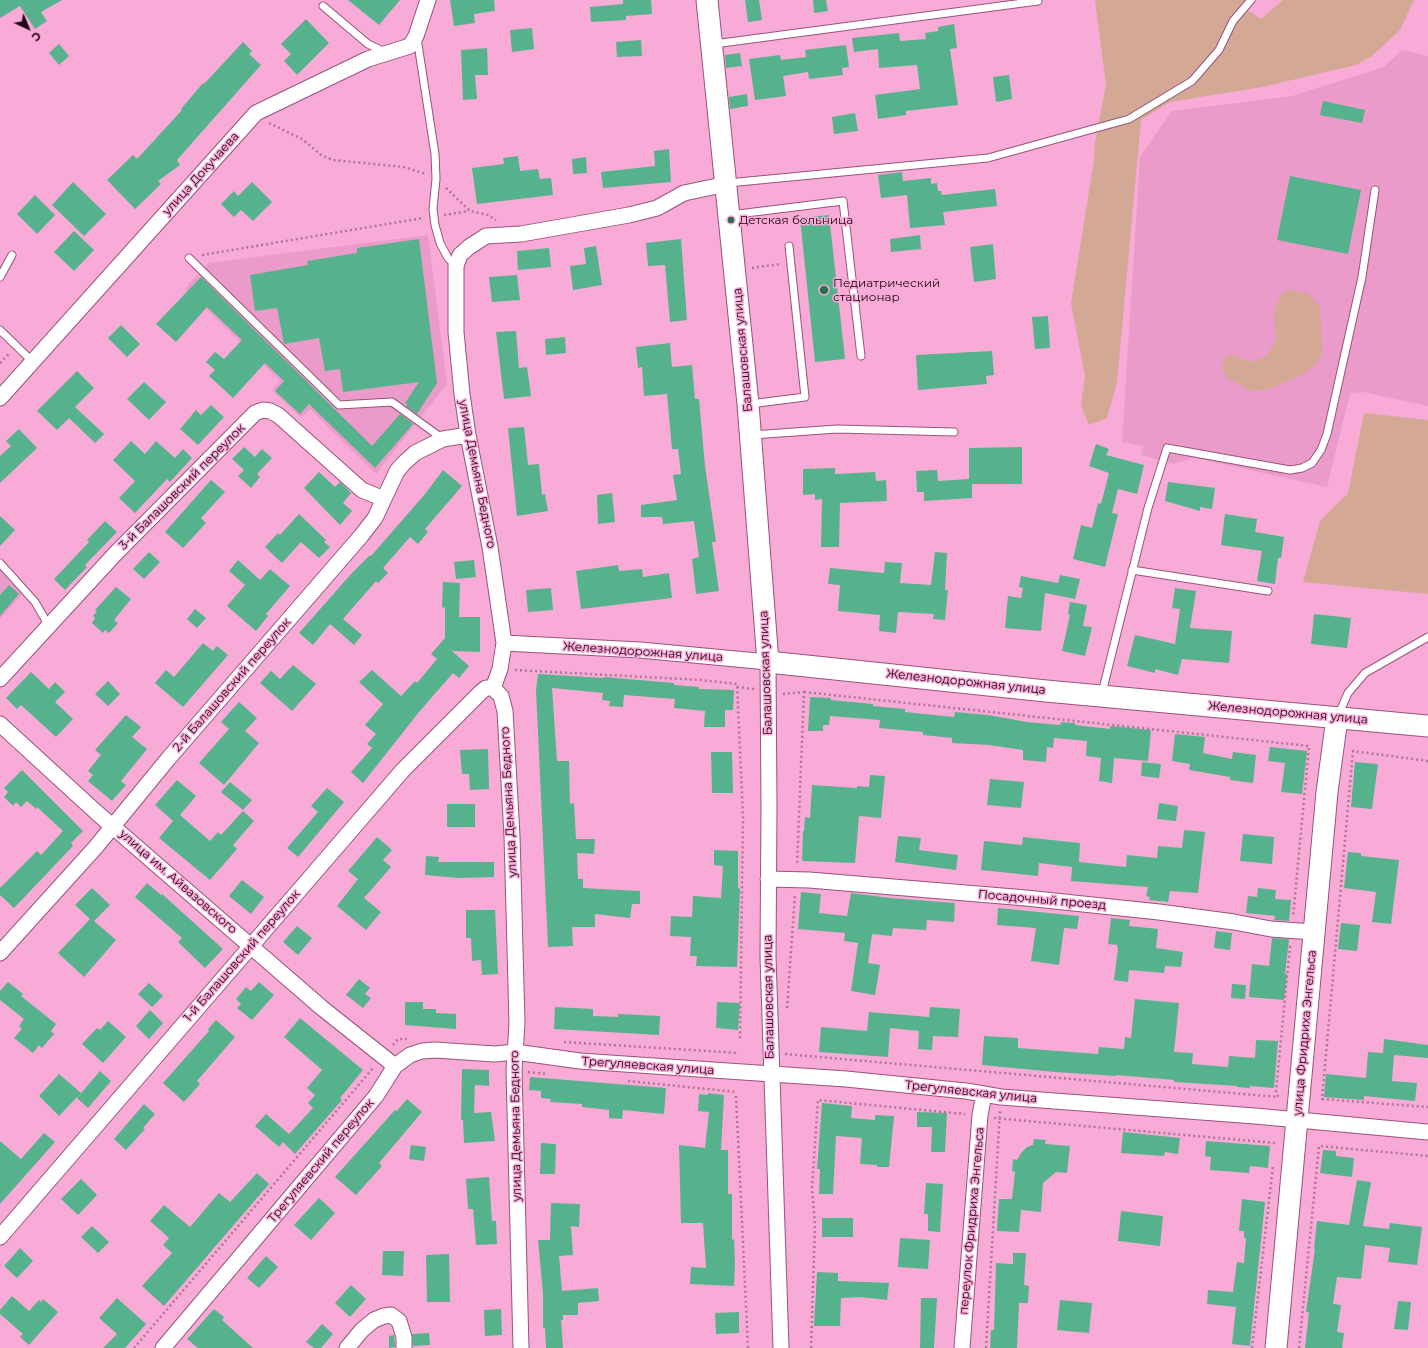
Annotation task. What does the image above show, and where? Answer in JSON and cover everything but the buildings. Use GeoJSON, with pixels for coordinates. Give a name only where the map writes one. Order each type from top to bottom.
{"type":"FeatureCollection","features":[{"type":"Feature","properties":{"kind":"street"},"geometry":{"type":"LineString","coordinates":[[416,36],[428,0]]}},
{"type":"Feature","properties":{"kind":"street","name":"Балашовская улица"},"geometry":{"type":"LineString","coordinates":[[707,0],[727,184],[750,435],[776,663],[768,879],[768,957],[781,1348]]}},
{"type":"Feature","properties":{"kind":"street","name":"улица Докучаева"},"geometry":{"type":"LineString","coordinates":[[0,398],[256,113],[360,63],[410,46],[416,36]]}},
{"type":"Feature","properties":{"kind":"street"},"geometry":{"type":"LineString","coordinates":[[456,266],[460,255],[486,236],[521,234],[629,215],[657,208],[684,193],[727,184]]}},
{"type":"Feature","properties":{"kind":"street","name":"улица Демьяна Бедного"},"geometry":{"type":"LineString","coordinates":[[456,266],[456,332],[462,394],[468,436],[490,547],[504,643],[500,670],[493,688],[501,696],[505,719],[512,836],[517,1023],[514,1070],[521,1348]]}},
{"type":"Feature","properties":{"kind":"street","name":"3-й Балашовский переулок"},"geometry":{"type":"LineString","coordinates":[[0,679],[115,554],[255,413],[263,410],[270,411],[278,415],[362,490],[384,499]]}},
{"type":"Feature","properties":{"kind":"street","name":"2-й Балашовский переулок"},"geometry":{"type":"LineString","coordinates":[[0,953],[113,826],[168,759],[361,536],[375,518],[402,464],[415,453],[443,439],[468,436]]}},
{"type":"Feature","properties":{"kind":"street","name":"Железнодорожная улица"},"geometry":{"type":"LineString","coordinates":[[504,643],[640,650],[1428,726]]}},
{"type":"Feature","properties":{"kind":"street","name":"1-й Балашовский переулок"},"geometry":{"type":"LineString","coordinates":[[0,1236],[403,770],[481,692],[486,688],[493,688]]}},
{"type":"Feature","properties":{"kind":"street","name":"улица Фридриха Энгельса"},"geometry":{"type":"LineString","coordinates":[[1276,1348],[1327,792],[1337,718]]}},
{"type":"Feature","properties":{"kind":"street","name":"улица им. Айвазовского"},"geometry":{"type":"LineString","coordinates":[[0,724],[113,826],[322,1008],[395,1066]]}},
{"type":"Feature","properties":{"kind":"street","name":"Посадочный проезд"},"geometry":{"type":"LineString","coordinates":[[768,879],[797,879],[1026,898],[1143,910],[1234,922],[1271,930],[1314,932]]}},
{"type":"Feature","properties":{"kind":"street","name":"Трегуляевский переулок"},"geometry":{"type":"LineString","coordinates":[[163,1348],[376,1096],[395,1066],[410,1055],[422,1051],[435,1050],[495,1054],[515,1052]]}},
{"type":"Feature","properties":{"kind":"street","name":"Трегуляевская улица"},"geometry":{"type":"LineString","coordinates":[[515,1052],[580,1061],[846,1079],[1000,1096],[1428,1132]]}},
{"type":"Feature","properties":{"kind":"street","name":"переулок Фридриха Энгельса"},"geometry":{"type":"LineString","coordinates":[[962,1348],[980,1115],[984,1094]]}},
{"type":"Feature","properties":{"kind":"street"},"geometry":{"type":"LineString","coordinates":[[346,1348],[362,1330],[374,1320],[391,1315],[399,1321],[404,1337],[404,1348]]}},
{"type":"Feature","properties":{"kind":"lane"},"geometry":{"type":"LineString","coordinates":[[727,184],[988,158],[1129,119],[1192,81],[1219,50],[1233,21],[1251,0]]}},
{"type":"Feature","properties":{"kind":"lane"},"geometry":{"type":"LineString","coordinates":[[712,44],[1038,2]]}},
{"type":"Feature","properties":{"kind":"lane"},"geometry":{"type":"LineString","coordinates":[[323,6],[368,44],[386,53]]}},
{"type":"Feature","properties":{"kind":"lane"},"geometry":{"type":"LineString","coordinates":[[416,36],[435,154],[436,179],[434,216],[440,243],[448,258],[456,266]]}},
{"type":"Feature","properties":{"kind":"lane"},"geometry":{"type":"LineString","coordinates":[[1102,695],[1148,508],[1167,448],[1290,470],[1302,468],[1312,463],[1321,450],[1327,434],[1362,277],[1376,190]]}},
{"type":"Feature","properties":{"kind":"lane"},"geometry":{"type":"LineString","coordinates":[[730,215],[843,201],[862,356]]}},
{"type":"Feature","properties":{"kind":"lane"},"geometry":{"type":"LineString","coordinates":[[748,404],[805,397],[789,246]]}},
{"type":"Feature","properties":{"kind":"lane"},"geometry":{"type":"LineString","coordinates":[[0,277],[12,255]]}},
{"type":"Feature","properties":{"kind":"lane"},"geometry":{"type":"LineString","coordinates":[[188,258],[338,405],[392,402],[443,439]]}},
{"type":"Feature","properties":{"kind":"lane"},"geometry":{"type":"LineString","coordinates":[[0,330],[33,362]]}},
{"type":"Feature","properties":{"kind":"lane"},"geometry":{"type":"LineString","coordinates":[[750,435],[837,429],[954,432]]}},
{"type":"Feature","properties":{"kind":"lane"},"geometry":{"type":"LineString","coordinates":[[0,563],[35,602],[49,627]]}},
{"type":"Feature","properties":{"kind":"lane"},"geometry":{"type":"LineString","coordinates":[[1132,570],[1268,591]]}},
{"type":"Feature","properties":{"kind":"lane"},"geometry":{"type":"LineString","coordinates":[[1337,718],[1348,693],[1365,673],[1428,637]]}},
{"type":"Feature","properties":{"kind":"path"},"geometry":{"type":"LineString","coordinates":[[256,113],[265,121],[302,139],[321,155],[332,160],[416,169],[436,179],[470,211]]}},
{"type":"Feature","properties":{"kind":"path"},"geometry":{"type":"LineString","coordinates":[[188,258],[215,252],[470,211],[488,215],[521,234]]}},
{"type":"Feature","properties":{"kind":"path"},"geometry":{"type":"LineString","coordinates":[[750,260],[752,276]]}},
{"type":"Feature","properties":{"kind":"path"},"geometry":{"type":"LineString","coordinates":[[776,663],[783,694],[804,692],[1309,746]]}},
{"type":"Feature","properties":{"kind":"path"},"geometry":{"type":"LineString","coordinates":[[500,670],[694,679],[736,684],[743,817],[740,1040]]}},
{"type":"Feature","properties":{"kind":"path"},"geometry":{"type":"LineString","coordinates":[[786,1015],[797,879],[804,692]]}},
{"type":"Feature","properties":{"kind":"path"},"geometry":{"type":"LineString","coordinates":[[1428,761],[1353,751],[1322,1099],[1428,1107]]}},
{"type":"Feature","properties":{"kind":"path"},"geometry":{"type":"LineString","coordinates":[[134,1348],[383,1055],[398,1039],[412,1039]]}},
{"type":"Feature","properties":{"kind":"path"},"geometry":{"type":"LineString","coordinates":[[560,1042],[739,1053]]}},
{"type":"Feature","properties":{"kind":"path"},"geometry":{"type":"LineString","coordinates":[[784,1054],[1278,1097]]}},
{"type":"Feature","properties":{"kind":"path"},"geometry":{"type":"LineString","coordinates":[[736,1096],[748,1348]]}},
{"type":"Feature","properties":{"kind":"path"},"geometry":{"type":"LineString","coordinates":[[986,1348],[1000,1096]]}},
{"type":"Feature","properties":{"kind":"path"},"geometry":{"type":"LineString","coordinates":[[811,1348],[815,1225],[812,1188],[818,1100],[980,1115],[999,1119],[1275,1142],[1274,1150]]}},
{"type":"Feature","properties":{"kind":"path"},"geometry":{"type":"LineString","coordinates":[[1299,1348],[1319,1146],[1428,1156]]}},
{"type":"Feature","properties":{"kind":"path"},"geometry":{"type":"LineString","coordinates":[[1252,1348],[1273,1158]]}},
{"type":"Feature","properties":{"kind":"shaded area"},"geometry":{"type":"Polygon","coordinates":[[[1095,0],[1245,0],[1247,10],[1261,19],[1283,0],[1414,0],[1400,30],[1372,56],[1356,65],[1262,87],[1170,102],[1141,120],[1117,382],[1107,418],[1089,425],[1081,406],[1085,376],[1071,303],[1094,161],[1095,142],[1106,85],[1095,0]]]}},
{"type":"Feature","properties":{"kind":"shaded area"},"geometry":{"type":"Polygon","coordinates":[[[1402,50],[1428,56],[1428,406],[1363,392],[1350,393],[1327,487],[1195,458],[1173,464],[1141,455],[1143,446],[1122,442],[1140,157],[1172,111],[1292,96],[1384,67],[1402,50]]]}},
{"type":"Feature","properties":{"kind":"shaded area"},"geometry":{"type":"Polygon","coordinates":[[[428,235],[447,384],[376,474],[310,409],[301,418],[272,390],[280,381],[185,288],[209,263],[428,235]]]}},
{"type":"Feature","properties":{"kind":"shaded area"},"geometry":{"type":"Polygon","coordinates":[[[1288,290],[1307,293],[1320,306],[1322,352],[1318,361],[1305,374],[1269,389],[1250,391],[1226,377],[1222,369],[1224,360],[1229,354],[1253,362],[1268,355],[1276,338],[1274,312],[1281,295],[1288,290]]]}},
{"type":"Feature","properties":{"kind":"shaded area"},"geometry":{"type":"Polygon","coordinates":[[[1364,413],[1428,420],[1428,594],[1303,582],[1320,521],[1348,493],[1364,413]]]}},
{"type":"Feature","properties":{"kind":"shaded area"},"geometry":{"type":"Polygon","coordinates":[[[0,564],[16,579],[22,594],[0,619],[0,564]]]}},
{"type":"Feature","properties":{"kind":"place","name":"Детская больница"},"geometry":{"type":"Point","coordinates":[731,220]}},
{"type":"Feature","properties":{"kind":"place","name":"Педиатрический стационар"},"geometry":{"type":"Point","coordinates":[824,290]}}]}
